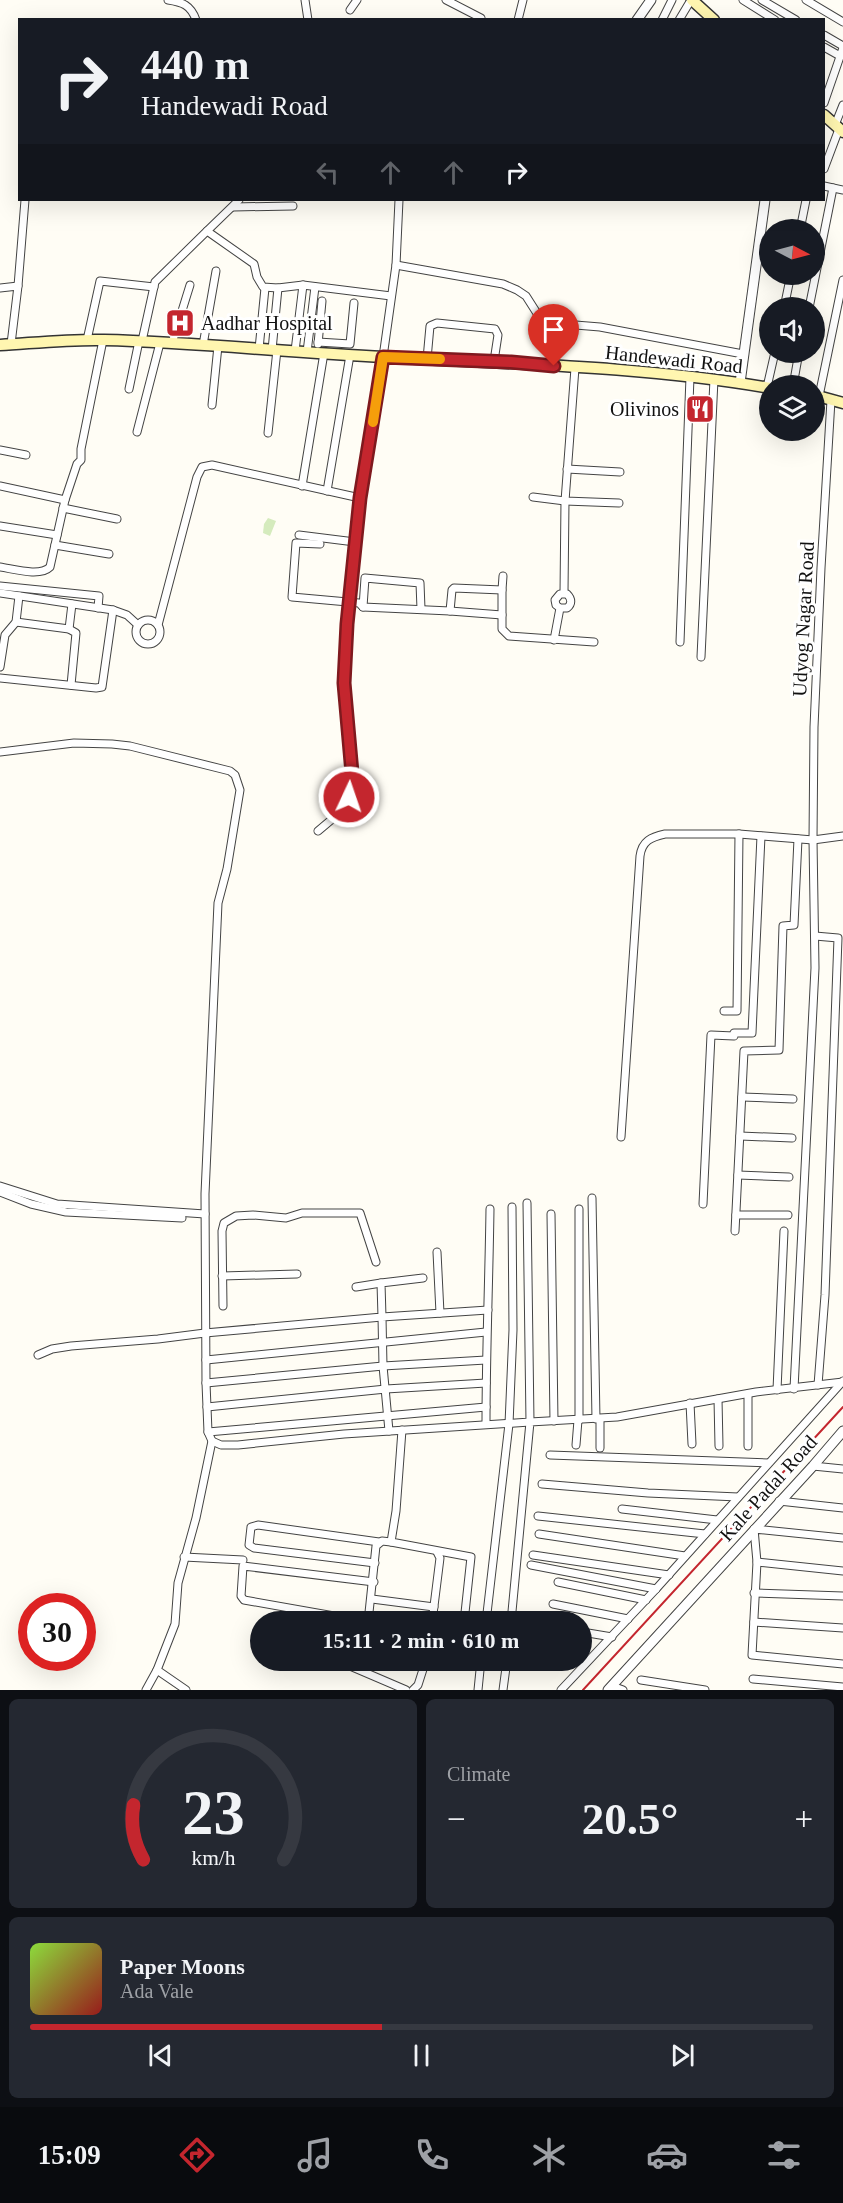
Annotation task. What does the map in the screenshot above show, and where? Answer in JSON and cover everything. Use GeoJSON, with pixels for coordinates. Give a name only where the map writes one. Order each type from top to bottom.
{"type":"FeatureCollection","features":[{"type":"Feature","properties":{"kind":"main road"},"geometry":{"type":"LineString","coordinates":[[692,0],[702,15]]}},
{"type":"Feature","properties":{"kind":"main road"},"geometry":{"type":"LineString","coordinates":[[825,116],[839,129]]}},
{"type":"Feature","properties":{"kind":"main road","name":"Handewadi Road"},"geometry":{"type":"LineString","coordinates":[[5,345],[103,340],[296,351],[322,349],[350,355],[575,368],[714,379],[759,386]]}},
{"type":"Feature","properties":{"kind":"main road"},"geometry":{"type":"LineString","coordinates":[[825,398],[843,403]]}},
{"type":"Feature","properties":{"kind":"street"},"geometry":{"type":"LineString","coordinates":[[173,0],[188,2],[195,18]]}},
{"type":"Feature","properties":{"kind":"street"},"geometry":{"type":"LineString","coordinates":[[305,0],[308,18]]}},
{"type":"Feature","properties":{"kind":"street"},"geometry":{"type":"LineString","coordinates":[[351,10],[357,0]]}},
{"type":"Feature","properties":{"kind":"street"},"geometry":{"type":"LineString","coordinates":[[446,0],[482,18]]}},
{"type":"Feature","properties":{"kind":"street"},"geometry":{"type":"LineString","coordinates":[[519,18],[524,0]]}},
{"type":"Feature","properties":{"kind":"street"},"geometry":{"type":"LineString","coordinates":[[638,18],[651,0]]}},
{"type":"Feature","properties":{"kind":"street"},"geometry":{"type":"LineString","coordinates":[[663,18],[672,0]]}},
{"type":"Feature","properties":{"kind":"street"},"geometry":{"type":"LineString","coordinates":[[680,18],[692,0]]}},
{"type":"Feature","properties":{"kind":"street"},"geometry":{"type":"LineString","coordinates":[[743,0],[772,18]]}},
{"type":"Feature","properties":{"kind":"street"},"geometry":{"type":"LineString","coordinates":[[762,0],[793,18]]}},
{"type":"Feature","properties":{"kind":"street"},"geometry":{"type":"LineString","coordinates":[[806,0],[843,22]]}},
{"type":"Feature","properties":{"kind":"street"},"geometry":{"type":"LineString","coordinates":[[825,36],[843,47],[825,100]]}},
{"type":"Feature","properties":{"kind":"street"},"geometry":{"type":"LineString","coordinates":[[825,48],[840,57]]}},
{"type":"Feature","properties":{"kind":"street"},"geometry":{"type":"LineString","coordinates":[[825,166],[839,129],[843,105]]}},
{"type":"Feature","properties":{"kind":"street"},"geometry":{"type":"LineString","coordinates":[[825,186],[843,190]]}},
{"type":"Feature","properties":{"kind":"street"},"geometry":{"type":"LineString","coordinates":[[810,297],[833,188]]}},
{"type":"Feature","properties":{"kind":"street"},"geometry":{"type":"LineString","coordinates":[[5,345],[18,286],[25,201]]}},
{"type":"Feature","properties":{"kind":"street"},"geometry":{"type":"LineString","coordinates":[[129,389],[155,282],[238,201]]}},
{"type":"Feature","properties":{"kind":"street"},"geometry":{"type":"LineString","coordinates":[[318,831],[345,805],[352,785],[344,683],[349,602],[360,498],[396,266],[399,201]]}},
{"type":"Feature","properties":{"kind":"street"},"geometry":{"type":"LineString","coordinates":[[740,383],[765,201]]}},
{"type":"Feature","properties":{"kind":"street"},"geometry":{"type":"LineString","coordinates":[[802,219],[806,201]]}},
{"type":"Feature","properties":{"kind":"street"},"geometry":{"type":"LineString","coordinates":[[233,207],[293,206]]}},
{"type":"Feature","properties":{"kind":"street"},"geometry":{"type":"LineString","coordinates":[[207,231],[254,264],[257,278],[265,288],[259,349]]}},
{"type":"Feature","properties":{"kind":"street"},"geometry":{"type":"LineString","coordinates":[[396,266],[503,284],[526,296],[540,318],[551,323],[600,327],[744,354]]}},
{"type":"Feature","properties":{"kind":"street"},"geometry":{"type":"LineString","coordinates":[[203,345],[216,271]]}},
{"type":"Feature","properties":{"kind":"street"},"geometry":{"type":"LineString","coordinates":[[822,375],[843,280]]}},
{"type":"Feature","properties":{"kind":"street"},"geometry":{"type":"LineString","coordinates":[[87,340],[100,281],[154,287]]}},
{"type":"Feature","properties":{"kind":"street"},"geometry":{"type":"LineString","coordinates":[[137,432],[166,343],[190,285]]}},
{"type":"Feature","properties":{"kind":"street"},"geometry":{"type":"LineString","coordinates":[[265,288],[303,285],[391,296]]}},
{"type":"Feature","properties":{"kind":"street"},"geometry":{"type":"LineString","coordinates":[[296,351],[303,285]]}},
{"type":"Feature","properties":{"kind":"street"},"geometry":{"type":"LineString","coordinates":[[0,288],[18,286]]}},
{"type":"Feature","properties":{"kind":"street"},"geometry":{"type":"LineString","coordinates":[[315,287],[322,349]]}},
{"type":"Feature","properties":{"kind":"street"},"geometry":{"type":"LineString","coordinates":[[268,433],[278,288]]}},
{"type":"Feature","properties":{"kind":"street"},"geometry":{"type":"LineString","coordinates":[[302,486],[322,349],[322,301]]}},
{"type":"Feature","properties":{"kind":"street"},"geometry":{"type":"LineString","coordinates":[[322,349],[350,344],[354,303]]}},
{"type":"Feature","properties":{"kind":"street"},"geometry":{"type":"LineString","coordinates":[[427,359],[430,326],[437,323],[495,329],[498,335],[494,362]]}},
{"type":"Feature","properties":{"kind":"street"},"geometry":{"type":"LineString","coordinates":[[0,567],[39,572],[48,570],[51,564],[65,500],[77,464],[81,460],[81,449],[103,340]]}},
{"type":"Feature","properties":{"kind":"street"},"geometry":{"type":"LineString","coordinates":[[212,405],[218,346]]}},
{"type":"Feature","properties":{"kind":"street"},"geometry":{"type":"LineString","coordinates":[[327,491],[350,355]]}},
{"type":"Feature","properties":{"kind":"street"},"geometry":{"type":"LineString","coordinates":[[564,593],[565,501],[575,368]]}},
{"type":"Feature","properties":{"kind":"street"},"geometry":{"type":"LineString","coordinates":[[680,642],[690,377]]}},
{"type":"Feature","properties":{"kind":"street"},"geometry":{"type":"LineString","coordinates":[[701,657],[714,379]]}},
{"type":"Feature","properties":{"kind":"street","name":"Udyog Nagar Road"},"geometry":{"type":"LineString","coordinates":[[794,1389],[815,968],[814,727],[831,400]]}},
{"type":"Feature","properties":{"kind":"street"},"geometry":{"type":"LineString","coordinates":[[0,450],[26,455]]}},
{"type":"Feature","properties":{"kind":"street"},"geometry":{"type":"LineString","coordinates":[[158,625],[151,620],[146,620],[138,625],[136,634],[138,639],[151,644],[158,639],[160,634],[158,625],[197,477],[202,467],[206,465],[222,467],[360,498]]}},
{"type":"Feature","properties":{"kind":"street"},"geometry":{"type":"LineString","coordinates":[[567,469],[620,472]]}},
{"type":"Feature","properties":{"kind":"street"},"geometry":{"type":"LineString","coordinates":[[0,486],[65,500]]}},
{"type":"Feature","properties":{"kind":"street"},"geometry":{"type":"LineString","coordinates":[[533,497],[619,503]]}},
{"type":"Feature","properties":{"kind":"street"},"geometry":{"type":"LineString","coordinates":[[63,508],[117,519]]}},
{"type":"Feature","properties":{"kind":"street"},"geometry":{"type":"LineString","coordinates":[[0,526],[57,535]]}},
{"type":"Feature","properties":{"kind":"street"},"geometry":{"type":"LineString","coordinates":[[299,535],[356,542]]}},
{"type":"Feature","properties":{"kind":"street"},"geometry":{"type":"LineString","coordinates":[[320,544],[296,543],[292,597],[359,603],[363,607],[450,610],[502,615]]}},
{"type":"Feature","properties":{"kind":"street"},"geometry":{"type":"LineString","coordinates":[[55,545],[109,554]]}},
{"type":"Feature","properties":{"kind":"street"},"geometry":{"type":"LineString","coordinates":[[503,576],[502,629],[509,636],[594,642]]}},
{"type":"Feature","properties":{"kind":"street"},"geometry":{"type":"LineString","coordinates":[[363,607],[366,578],[420,582],[422,609]]}},
{"type":"Feature","properties":{"kind":"street"},"geometry":{"type":"LineString","coordinates":[[0,586],[99,596],[98,608]]}},
{"type":"Feature","properties":{"kind":"street"},"geometry":{"type":"LineString","coordinates":[[450,610],[454,588],[502,590]]}},
{"type":"Feature","properties":{"kind":"street"},"geometry":{"type":"LineString","coordinates":[[0,593],[113,610],[127,615],[138,625]]}},
{"type":"Feature","properties":{"kind":"street"},"geometry":{"type":"LineString","coordinates":[[564,593],[570,598],[570,604],[567,608],[560,608],[556,605],[555,600],[557,595],[564,593]]}},
{"type":"Feature","properties":{"kind":"street"},"geometry":{"type":"LineString","coordinates":[[0,667],[2,634],[16,622],[19,596]]}},
{"type":"Feature","properties":{"kind":"street"},"geometry":{"type":"LineString","coordinates":[[69,629],[72,604]]}},
{"type":"Feature","properties":{"kind":"street"},"geometry":{"type":"LineString","coordinates":[[554,640],[560,608]]}},
{"type":"Feature","properties":{"kind":"street"},"geometry":{"type":"LineString","coordinates":[[0,678],[99,688],[104,684],[113,610]]}},
{"type":"Feature","properties":{"kind":"street"},"geometry":{"type":"LineString","coordinates":[[16,622],[69,629],[76,633],[71,685]]}},
{"type":"Feature","properties":{"kind":"street"},"geometry":{"type":"LineString","coordinates":[[0,752],[74,743],[130,746],[230,771],[235,776],[240,790],[227,869],[218,903],[205,1217],[206,1383],[208,1432],[212,1441],[196,1518],[178,1583],[175,1623],[146,1690]]}},
{"type":"Feature","properties":{"kind":"street"},"geometry":{"type":"LineString","coordinates":[[621,1137],[641,849],[650,839],[665,834],[739,834],[813,840],[843,836]]}},
{"type":"Feature","properties":{"kind":"street"},"geometry":{"type":"LineString","coordinates":[[724,1011],[736,1011],[739,834]]}},
{"type":"Feature","properties":{"kind":"street"},"geometry":{"type":"LineString","coordinates":[[702,1204],[711,1035],[734,1036],[734,1033],[752,1033],[761,836]]}},
{"type":"Feature","properties":{"kind":"street"},"geometry":{"type":"LineString","coordinates":[[735,1231],[744,1051],[779,1050],[783,926],[794,925],[798,839]]}},
{"type":"Feature","properties":{"kind":"street"},"geometry":{"type":"LineString","coordinates":[[815,936],[838,938],[825,1295],[818,1385]]}},
{"type":"Feature","properties":{"kind":"street"},"geometry":{"type":"LineString","coordinates":[[742,1098],[793,1099]]}},
{"type":"Feature","properties":{"kind":"street"},"geometry":{"type":"LineString","coordinates":[[740,1136],[792,1138]]}},
{"type":"Feature","properties":{"kind":"street"},"geometry":{"type":"LineString","coordinates":[[738,1175],[789,1177]]}},
{"type":"Feature","properties":{"kind":"street"},"geometry":{"type":"LineString","coordinates":[[0,1186],[57,1204],[205,1217]]}},
{"type":"Feature","properties":{"kind":"street"},"geometry":{"type":"LineString","coordinates":[[0,1192],[31,1204],[72,1213],[205,1217]]}},
{"type":"Feature","properties":{"kind":"street"},"geometry":{"type":"LineString","coordinates":[[592,1198],[600,1448]]}},
{"type":"Feature","properties":{"kind":"street"},"geometry":{"type":"LineString","coordinates":[[512,1611],[530,1422],[527,1203]]}},
{"type":"Feature","properties":{"kind":"street"},"geometry":{"type":"LineString","coordinates":[[487,1611],[509,1424],[513,1330],[512,1207]]}},
{"type":"Feature","properties":{"kind":"street"},"geometry":{"type":"LineString","coordinates":[[486,1425],[490,1209]]}},
{"type":"Feature","properties":{"kind":"street"},"geometry":{"type":"LineString","coordinates":[[576,1445],[579,1420],[579,1209]]}},
{"type":"Feature","properties":{"kind":"street"},"geometry":{"type":"LineString","coordinates":[[223,1306],[222,1231],[224,1223],[229,1219],[253,1215],[286,1218],[302,1213],[360,1213],[375,1262]]}},
{"type":"Feature","properties":{"kind":"street"},"geometry":{"type":"LineString","coordinates":[[551,1214],[554,1421]]}},
{"type":"Feature","properties":{"kind":"street"},"geometry":{"type":"LineString","coordinates":[[736,1215],[788,1215]]}},
{"type":"Feature","properties":{"kind":"street"},"geometry":{"type":"LineString","coordinates":[[777,1390],[784,1231]]}},
{"type":"Feature","properties":{"kind":"street"},"geometry":{"type":"LineString","coordinates":[[437,1252],[440,1313]]}},
{"type":"Feature","properties":{"kind":"street"},"geometry":{"type":"LineString","coordinates":[[206,1265],[222,1265]]}},
{"type":"Feature","properties":{"kind":"street"},"geometry":{"type":"LineString","coordinates":[[222,1276],[297,1274]]}},
{"type":"Feature","properties":{"kind":"street"},"geometry":{"type":"LineString","coordinates":[[356,1287],[423,1278]]}},
{"type":"Feature","properties":{"kind":"street"},"geometry":{"type":"LineString","coordinates":[[381,1283],[383,1366],[389,1431]]}},
{"type":"Feature","properties":{"kind":"street"},"geometry":{"type":"LineString","coordinates":[[38,1355],[52,1349],[71,1346],[158,1340],[205,1333],[382,1317],[488,1310]]}},
{"type":"Feature","properties":{"kind":"street"},"geometry":{"type":"LineString","coordinates":[[206,1360],[486,1332]]}},
{"type":"Feature","properties":{"kind":"street"},"geometry":{"type":"LineString","coordinates":[[206,1383],[383,1366],[486,1360]]}},
{"type":"Feature","properties":{"kind":"street"},"geometry":{"type":"LineString","coordinates":[[212,1441],[221,1445],[238,1445],[402,1430],[598,1419],[843,1381]]}},
{"type":"Feature","properties":{"kind":"street"},"geometry":{"type":"LineString","coordinates":[[561,1690],[669,1575],[843,1381]]}},
{"type":"Feature","properties":{"kind":"street"},"geometry":{"type":"LineString","coordinates":[[207,1407],[386,1389],[486,1383]]}},
{"type":"Feature","properties":{"kind":"street"},"geometry":{"type":"LineString","coordinates":[[748,1394],[748,1446]]}},
{"type":"Feature","properties":{"kind":"street"},"geometry":{"type":"LineString","coordinates":[[718,1399],[719,1446]]}},
{"type":"Feature","properties":{"kind":"street"},"geometry":{"type":"LineString","coordinates":[[690,1403],[692,1444]]}},
{"type":"Feature","properties":{"kind":"street"},"geometry":{"type":"LineString","coordinates":[[208,1432],[388,1414],[486,1407]]}},
{"type":"Feature","properties":{"kind":"street"},"geometry":{"type":"LineString","coordinates":[[391,1542],[396,1511],[402,1430]]}},
{"type":"Feature","properties":{"kind":"street","name":"Kale Padal Road"},"geometry":{"type":"LineString","coordinates":[[610,1688],[843,1431]]}},
{"type":"Feature","properties":{"kind":"street"},"geometry":{"type":"LineString","coordinates":[[550,1455],[768,1463]]}},
{"type":"Feature","properties":{"kind":"street"},"geometry":{"type":"LineString","coordinates":[[813,1466],[843,1469]]}},
{"type":"Feature","properties":{"kind":"street"},"geometry":{"type":"LineString","coordinates":[[542,1484],[648,1493],[738,1497]]}},
{"type":"Feature","properties":{"kind":"street"},"geometry":{"type":"LineString","coordinates":[[779,1501],[843,1508]]}},
{"type":"Feature","properties":{"kind":"street"},"geometry":{"type":"LineString","coordinates":[[622,1509],[717,1520]]}},
{"type":"Feature","properties":{"kind":"street"},"geometry":{"type":"LineString","coordinates":[[538,1516],[705,1534]]}},
{"type":"Feature","properties":{"kind":"street"},"geometry":{"type":"LineString","coordinates":[[375,1563],[254,1548],[249,1545],[251,1527],[258,1525],[391,1542],[471,1557],[465,1611]]}},
{"type":"Feature","properties":{"kind":"street"},"geometry":{"type":"LineString","coordinates":[[843,1538],[754,1530],[757,1562],[752,1655],[843,1664]]}},
{"type":"Feature","properties":{"kind":"street"},"geometry":{"type":"LineString","coordinates":[[539,1534],[685,1556]]}},
{"type":"Feature","properties":{"kind":"street"},"geometry":{"type":"LineString","coordinates":[[370,1611],[379,1542]]}},
{"type":"Feature","properties":{"kind":"street"},"geometry":{"type":"LineString","coordinates":[[433,1611],[440,1558],[437,1552]]}},
{"type":"Feature","properties":{"kind":"street"},"geometry":{"type":"LineString","coordinates":[[533,1555],[669,1575]]}},
{"type":"Feature","properties":{"kind":"street"},"geometry":{"type":"LineString","coordinates":[[184,1557],[243,1560]]}},
{"type":"Feature","properties":{"kind":"street"},"geometry":{"type":"LineString","coordinates":[[757,1562],[843,1571]]}},
{"type":"Feature","properties":{"kind":"street"},"geometry":{"type":"LineString","coordinates":[[531,1565],[656,1589]]}},
{"type":"Feature","properties":{"kind":"street"},"geometry":{"type":"LineString","coordinates":[[297,1611],[244,1600],[241,1596],[243,1566],[374,1582]]}},
{"type":"Feature","properties":{"kind":"street"},"geometry":{"type":"LineString","coordinates":[[558,1581],[646,1600]]}},
{"type":"Feature","properties":{"kind":"street"},"geometry":{"type":"LineString","coordinates":[[754,1593],[843,1596]]}},
{"type":"Feature","properties":{"kind":"street"},"geometry":{"type":"LineString","coordinates":[[372,1599],[434,1607]]}},
{"type":"Feature","properties":{"kind":"street"},"geometry":{"type":"LineString","coordinates":[[553,1604],[628,1619]]}},
{"type":"Feature","properties":{"kind":"street"},"geometry":{"type":"LineString","coordinates":[[754,1622],[843,1629]]}},
{"type":"Feature","properties":{"kind":"street"},"geometry":{"type":"LineString","coordinates":[[592,1634],[612,1637]]}},
{"type":"Feature","properties":{"kind":"street"},"geometry":{"type":"LineString","coordinates":[[156,1670],[186,1690]]}},
{"type":"Feature","properties":{"kind":"street"},"geometry":{"type":"LineString","coordinates":[[362,1671],[406,1690]]}},
{"type":"Feature","properties":{"kind":"street"},"geometry":{"type":"LineString","coordinates":[[413,1690],[418,1685],[422,1671]]}},
{"type":"Feature","properties":{"kind":"street"},"geometry":{"type":"LineString","coordinates":[[478,1690],[480,1671]]}},
{"type":"Feature","properties":{"kind":"street"},"geometry":{"type":"LineString","coordinates":[[503,1690],[506,1671]]}},
{"type":"Feature","properties":{"kind":"street"},"geometry":{"type":"LineString","coordinates":[[753,1679],[843,1687]]}},
{"type":"Feature","properties":{"kind":"street"},"geometry":{"type":"LineString","coordinates":[[640,1680],[705,1690]]}},
{"type":"Feature","properties":{"kind":"street"},"geometry":{"type":"LineString","coordinates":[[610,1688],[623,1690]]}},
{"type":"Feature","properties":{"kind":"green space"},"geometry":{"type":"Polygon","coordinates":[[[268,518],[276,521],[270,536],[263,533],[264,524],[268,518]]]}},
{"type":"Feature","properties":{"kind":"railway"},"geometry":{"type":"LineString","coordinates":[[583,1690],[843,1407]]}},
{"type":"Feature","properties":{"kind":"slow traffic"},"geometry":{"type":"LineString","coordinates":[[373,422],[383,357],[440,359]]}},
{"type":"Feature","properties":{"kind":"place","name":"Aadhar Hospital"},"geometry":{"type":"Point","coordinates":[180,323]}},
{"type":"Feature","properties":{"kind":"place","name":"Olivinos"},"geometry":{"type":"Point","coordinates":[700,409]}},
{"type":"Feature","properties":{"kind":"route"},"geometry":{"type":"LineString","coordinates":[[349,797],[352,773],[344,683],[347,624],[360,498],[383,357],[554,366]]}}]}
